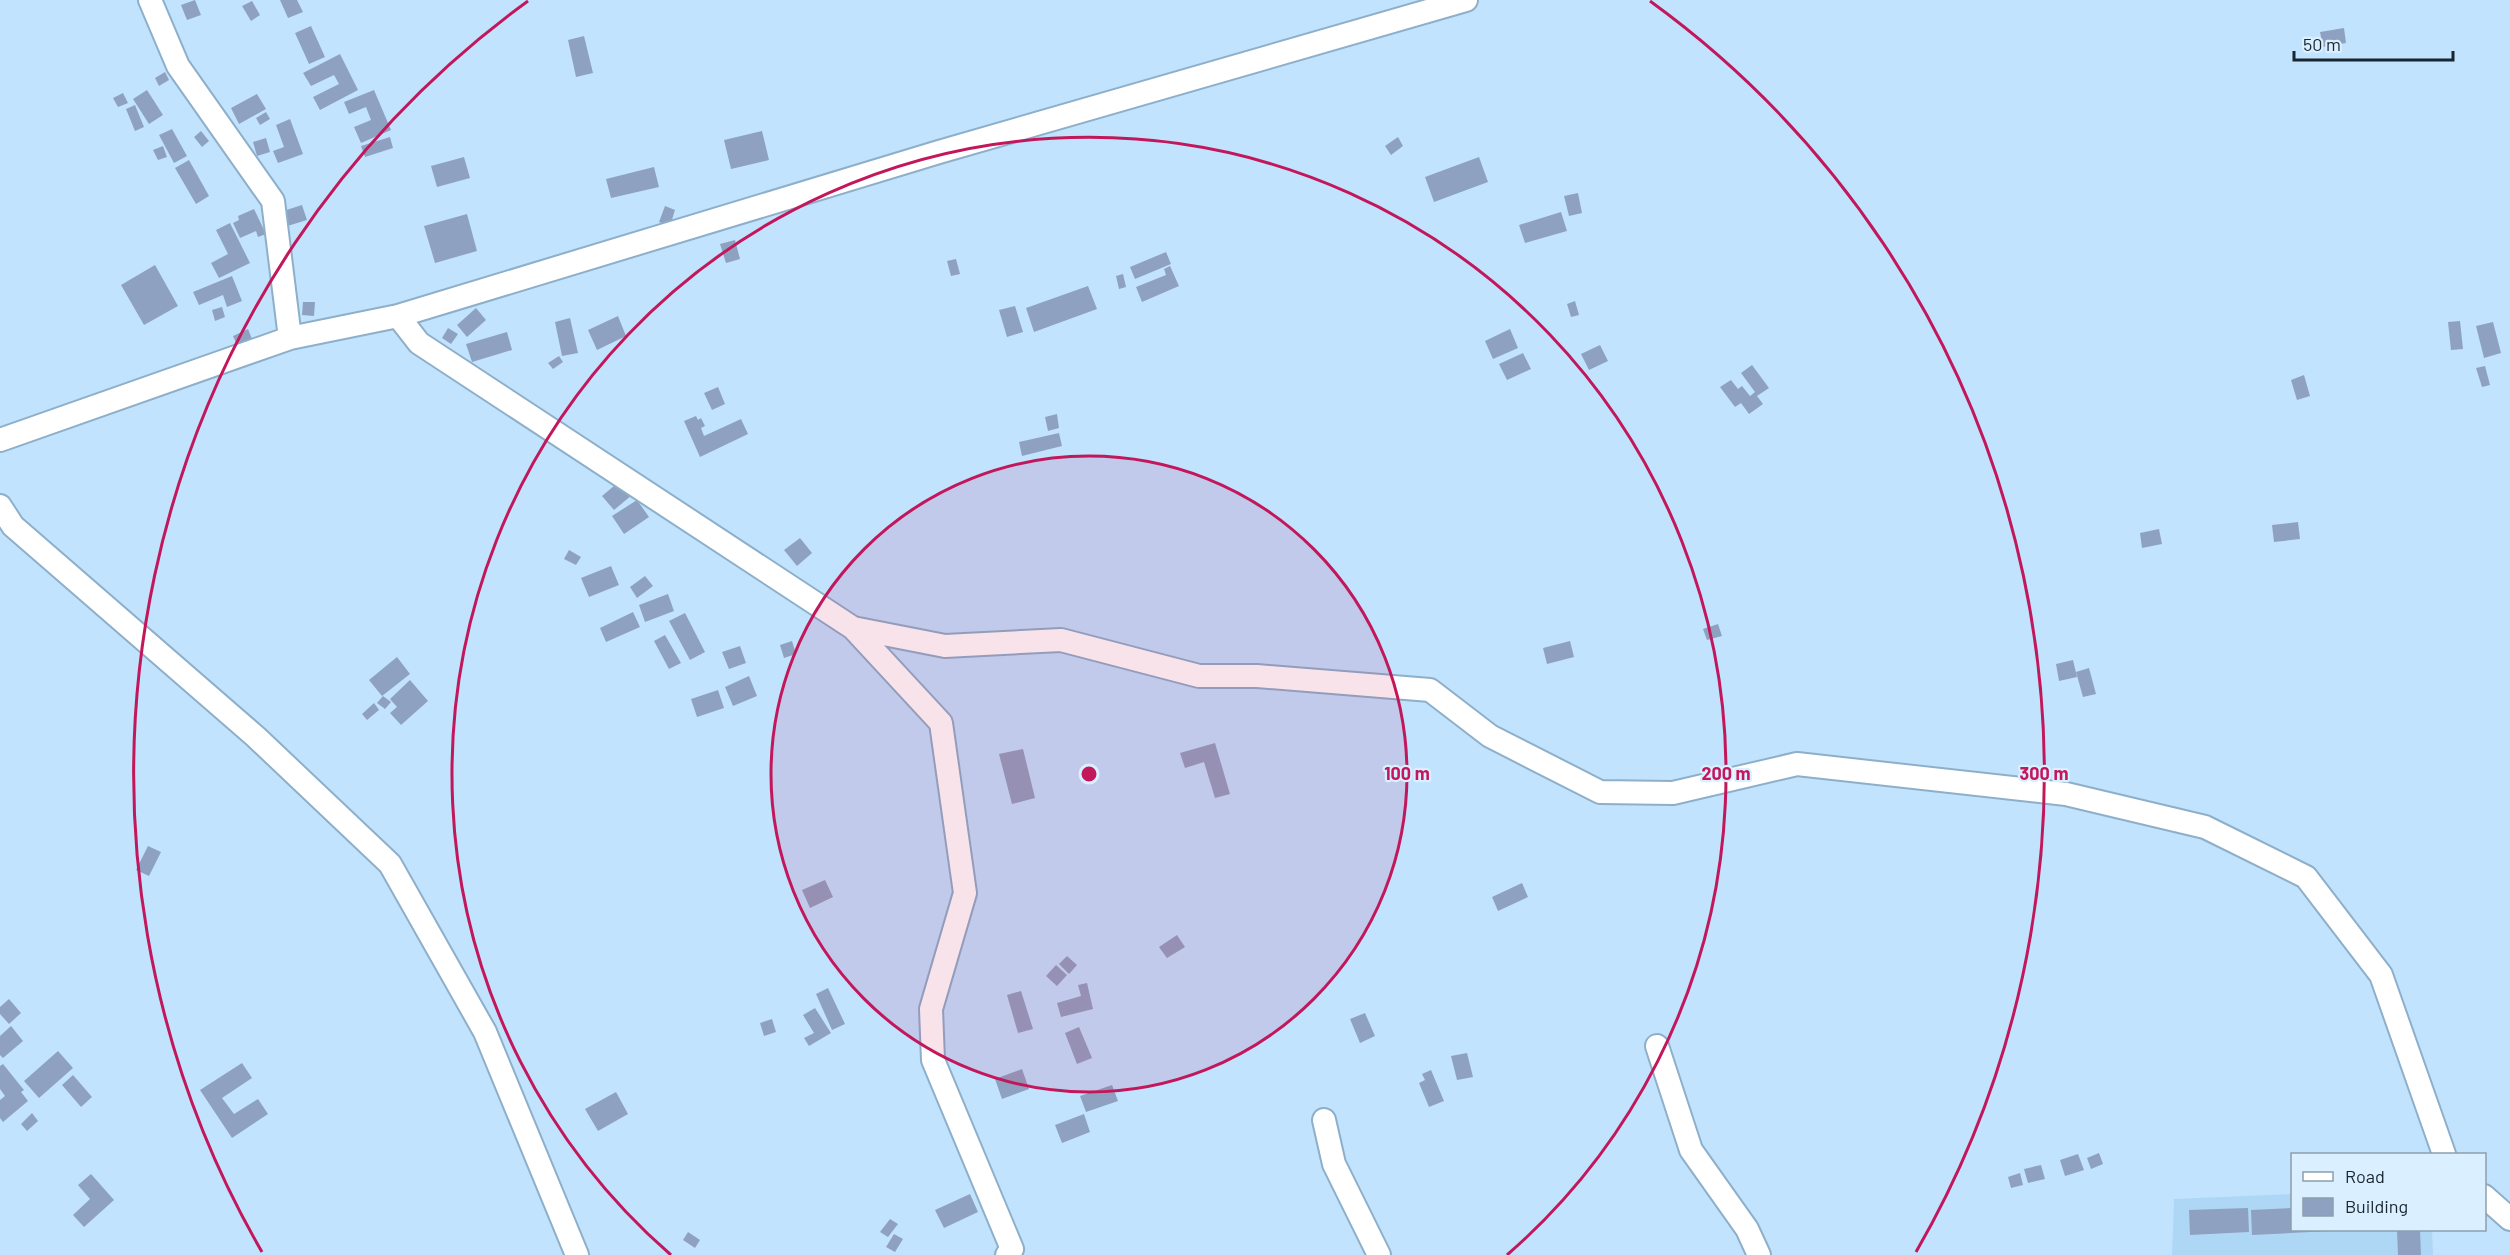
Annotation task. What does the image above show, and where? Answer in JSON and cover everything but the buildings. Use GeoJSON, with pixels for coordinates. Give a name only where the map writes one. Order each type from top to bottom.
{"type":"FeatureCollection","features":[{"type":"Feature","properties":{"kind":"street"},"geometry":{"type":"LineString","coordinates":[[150,0],[178,66],[273,201],[290,338]]}},
{"type":"Feature","properties":{"kind":"street"},"geometry":{"type":"LineString","coordinates":[[0,440],[290,338],[398,316],[939,152],[1466,0]]}},
{"type":"Feature","properties":{"kind":"street"},"geometry":{"type":"LineString","coordinates":[[398,316],[419,344],[853,628],[941,723],[965,893],[931,1008],[933,1060],[1012,1249],[1007,1255]]}},
{"type":"Feature","properties":{"kind":"street"},"geometry":{"type":"LineString","coordinates":[[0,506],[13,526],[256,737],[390,864],[485,1032],[577,1255]]}},
{"type":"Feature","properties":{"kind":"street"},"geometry":{"type":"LineString","coordinates":[[853,628],[945,646],[1061,640],[1199,676],[1257,676],[1430,690],[1490,736],[1600,792],[1673,793],[1797,764],[2066,794],[2205,827],[2306,877],[2381,975],[2444,1153]]}},
{"type":"Feature","properties":{"kind":"street"},"geometry":{"type":"LineString","coordinates":[[1657,1046],[1691,1150],[1747,1229],[1759,1255]]}},
{"type":"Feature","properties":{"kind":"street"},"geometry":{"type":"LineString","coordinates":[[1324,1120],[1334,1164],[1379,1255]]}},
{"type":"Feature","properties":{"kind":"street"},"geometry":{"type":"LineString","coordinates":[[2486,1198],[2510,1219]]}},
{"type":"Feature","properties":{"kind":"shaded area"},"geometry":{"type":"Polygon","coordinates":[[[2291,1194],[2291,1231],[2432,1231],[2433,1255],[2172,1255],[2174,1199],[2291,1194]]]}}]}
